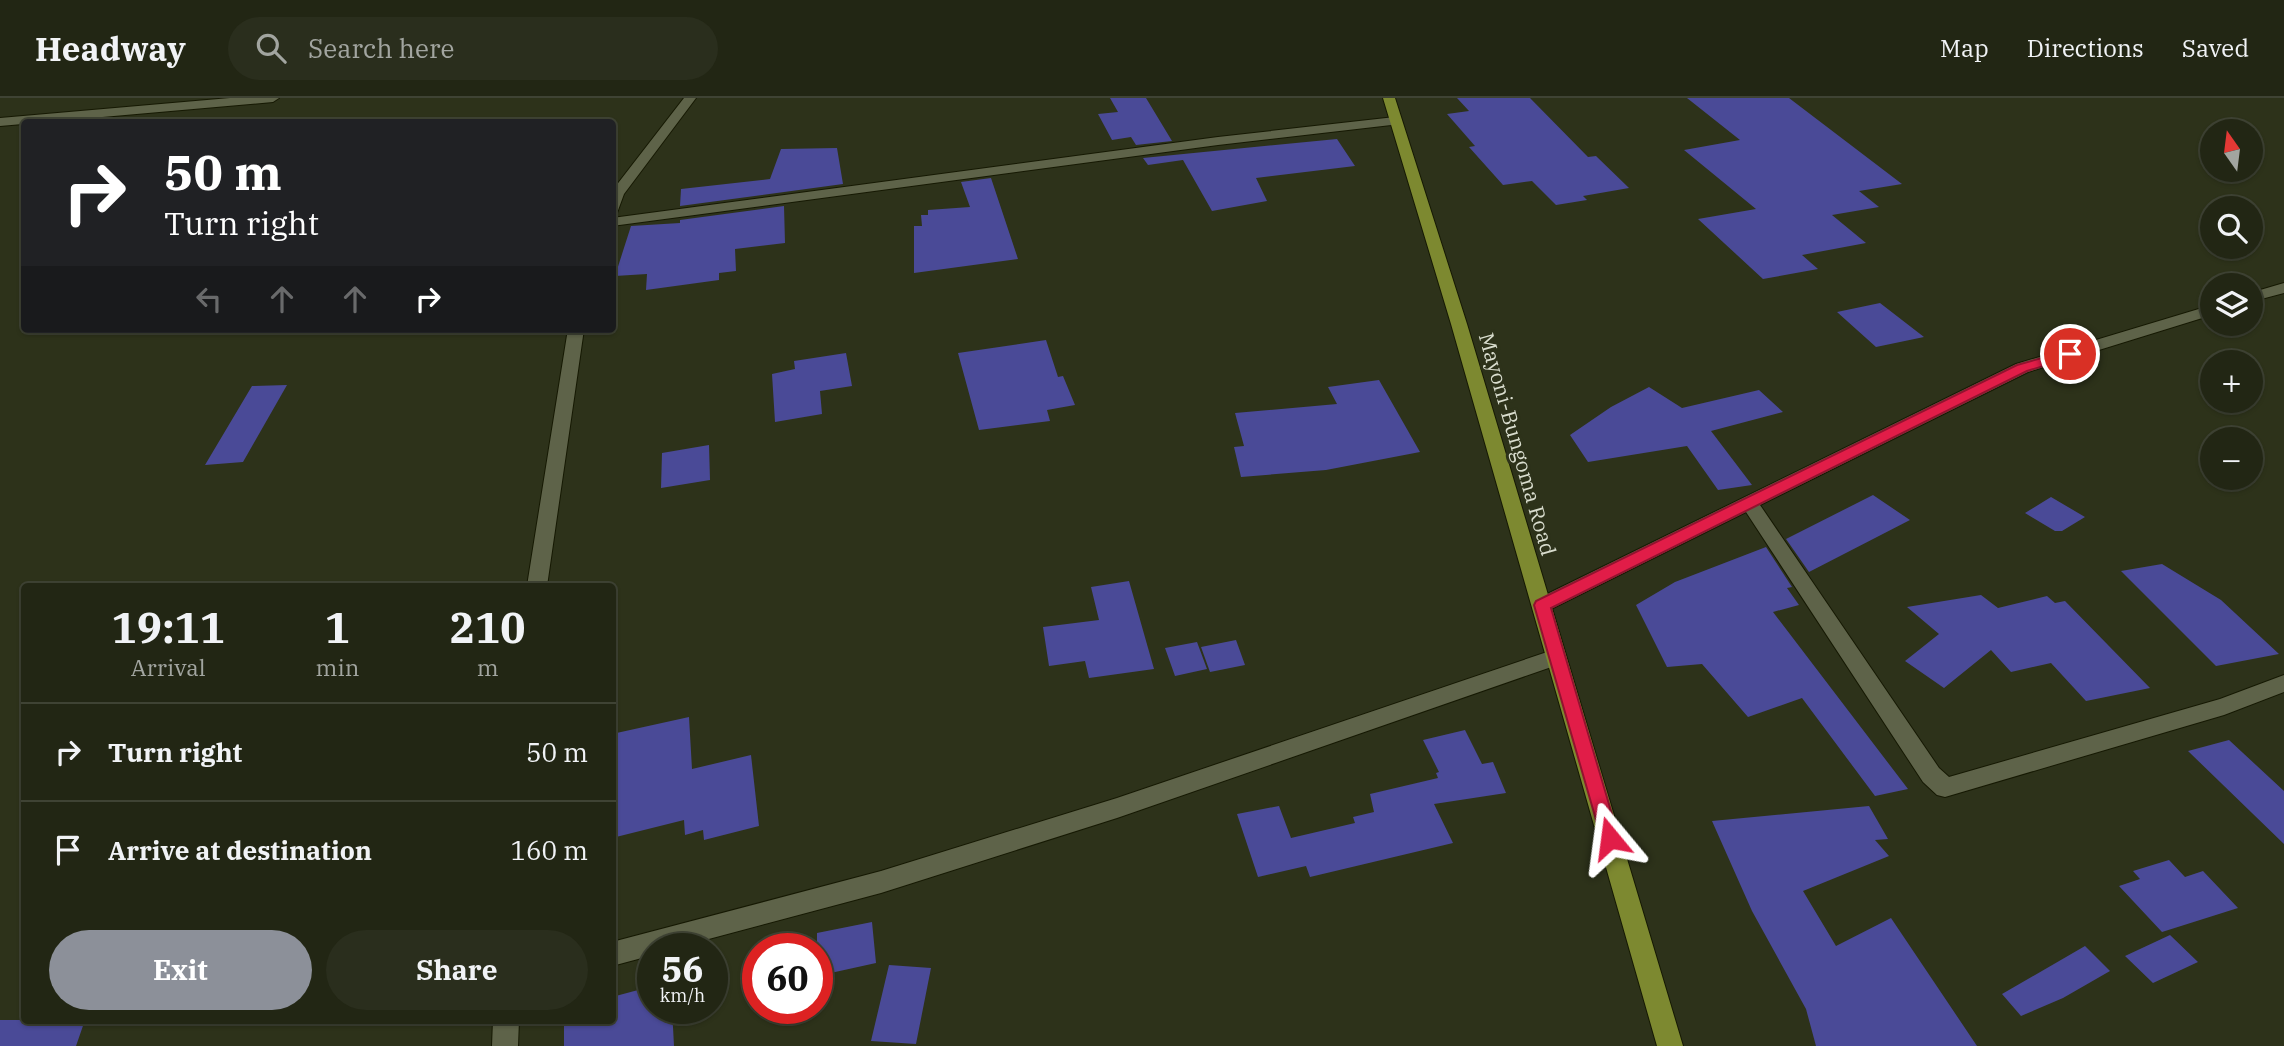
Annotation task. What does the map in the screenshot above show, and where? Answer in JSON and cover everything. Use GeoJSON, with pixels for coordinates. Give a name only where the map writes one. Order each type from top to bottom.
{"type":"FeatureCollection","features":[{"type":"Feature","properties":{"kind":"main road","name":"Mayoni-Bungoma Road"},"geometry":{"type":"LineString","coordinates":[[1389,98],[1463,337],[1670,1046]]}},
{"type":"Feature","properties":{"kind":"street"},"geometry":{"type":"LineString","coordinates":[[34,119],[273,98]]}},
{"type":"Feature","properties":{"kind":"street"},"geometry":{"type":"LineString","coordinates":[[616,193],[690,98]]}},
{"type":"Feature","properties":{"kind":"street"},"geometry":{"type":"LineString","coordinates":[[0,122],[21,120]]}},
{"type":"Feature","properties":{"kind":"street"},"geometry":{"type":"LineString","coordinates":[[616,221],[1218,141],[1395,121]]}},
{"type":"Feature","properties":{"kind":"street"},"geometry":{"type":"LineString","coordinates":[[2263,294],[2284,288]]}},
{"type":"Feature","properties":{"kind":"street"},"geometry":{"type":"LineString","coordinates":[[1542,605],[2022,368],[2200,314]]}},
{"type":"Feature","properties":{"kind":"street"},"geometry":{"type":"LineString","coordinates":[[537,583],[575,333]]}},
{"type":"Feature","properties":{"kind":"street"},"geometry":{"type":"LineString","coordinates":[[1750,503],[1931,775],[1945,788],[2224,706],[2284,683]]}},
{"type":"Feature","properties":{"kind":"street"},"geometry":{"type":"LineString","coordinates":[[616,953],[881,882],[1117,808],[1556,657]]}},
{"type":"Feature","properties":{"kind":"street"},"geometry":{"type":"LineString","coordinates":[[505,1046],[506,1024]]}},
{"type":"Feature","properties":{"kind":"building"},"geometry":{"type":"Polygon","coordinates":[[[1110,98],[1146,98],[1172,141],[1136,145],[1131,137],[1112,140],[1098,114],[1118,112],[1110,98]]]}},
{"type":"Feature","properties":{"kind":"building"},"geometry":{"type":"Polygon","coordinates":[[[1457,98],[1530,98],[1588,157],[1596,156],[1629,188],[1583,196],[1587,200],[1556,205],[1532,181],[1503,185],[1469,147],[1475,146],[1447,114],[1469,111],[1457,98]]]}},
{"type":"Feature","properties":{"kind":"building"},"geometry":{"type":"Polygon","coordinates":[[[1687,98],[1789,98],[1902,184],[1859,191],[1879,207],[1832,215],[1866,243],[1802,255],[1818,269],[1763,279],[1698,219],[1756,209],[1684,150],[1740,140],[1687,98]]]}},
{"type":"Feature","properties":{"kind":"building"},"geometry":{"type":"Polygon","coordinates":[[[1337,139],[1355,166],[1256,178],[1267,201],[1212,211],[1183,160],[1148,165],[1143,158],[1337,139]]]}},
{"type":"Feature","properties":{"kind":"building"},"geometry":{"type":"Polygon","coordinates":[[[837,148],[843,184],[680,206],[681,189],[770,179],[781,149],[837,148]]]}},
{"type":"Feature","properties":{"kind":"building"},"geometry":{"type":"Polygon","coordinates":[[[991,178],[1018,259],[914,273],[914,226],[922,226],[921,215],[928,215],[928,210],[970,207],[961,182],[991,178]]]}},
{"type":"Feature","properties":{"kind":"building"},"geometry":{"type":"Polygon","coordinates":[[[784,206],[785,243],[735,249],[736,271],[719,273],[719,280],[646,290],[647,274],[616,276],[631,226],[680,223],[680,220],[784,206]]]}},
{"type":"Feature","properties":{"kind":"building"},"geometry":{"type":"Polygon","coordinates":[[[1880,303],[1924,337],[1876,347],[1837,312],[1880,303]]]}},
{"type":"Feature","properties":{"kind":"building"},"geometry":{"type":"Polygon","coordinates":[[[1046,340],[1058,377],[1063,376],[1075,405],[1047,410],[1050,421],[979,430],[958,353],[1046,340]]]}},
{"type":"Feature","properties":{"kind":"building"},"geometry":{"type":"Polygon","coordinates":[[[846,353],[852,386],[820,391],[822,414],[775,422],[772,374],[795,369],[794,361],[846,353]]]}},
{"type":"Feature","properties":{"kind":"building"},"geometry":{"type":"Polygon","coordinates":[[[1379,380],[1420,452],[1326,470],[1241,477],[1234,447],[1244,446],[1235,413],[1337,404],[1328,387],[1379,380]]]}},
{"type":"Feature","properties":{"kind":"building"},"geometry":{"type":"Polygon","coordinates":[[[287,385],[243,462],[205,465],[252,386],[287,385]]]}},
{"type":"Feature","properties":{"kind":"building"},"geometry":{"type":"Polygon","coordinates":[[[1649,387],[1682,408],[1759,390],[1783,412],[1711,431],[1752,485],[1718,490],[1687,446],[1588,462],[1570,435],[1611,407],[1649,387]]]}},
{"type":"Feature","properties":{"kind":"building"},"geometry":{"type":"Polygon","coordinates":[[[709,445],[710,480],[661,488],[662,453],[709,445]]]}},
{"type":"Feature","properties":{"kind":"building"},"geometry":{"type":"Polygon","coordinates":[[[1873,495],[1910,520],[1809,572],[1786,539],[1873,495]]]}},
{"type":"Feature","properties":{"kind":"building"},"geometry":{"type":"Polygon","coordinates":[[[2051,497],[2085,517],[2062,531],[2055,531],[2025,513],[2051,497]]]}},
{"type":"Feature","properties":{"kind":"building"},"geometry":{"type":"Polygon","coordinates":[[[1766,547],[1792,587],[1787,588],[1799,605],[1773,612],[1908,789],[1875,796],[1802,698],[1748,717],[1702,664],[1667,667],[1636,605],[1675,582],[1766,547]]]}},
{"type":"Feature","properties":{"kind":"building"},"geometry":{"type":"Polygon","coordinates":[[[2162,564],[2221,600],[2279,654],[2216,666],[2121,571],[2162,564]]]}},
{"type":"Feature","properties":{"kind":"building"},"geometry":{"type":"Polygon","coordinates":[[[1129,581],[1154,669],[1089,678],[1085,661],[1049,666],[1043,627],[1099,620],[1091,587],[1129,581]]]}},
{"type":"Feature","properties":{"kind":"building"},"geometry":{"type":"Polygon","coordinates":[[[1981,595],[1998,608],[2047,596],[2055,603],[2065,601],[2150,688],[2086,701],[2051,663],[2011,672],[1991,650],[1944,688],[1905,661],[1939,634],[1907,607],[1981,595]]]}},
{"type":"Feature","properties":{"kind":"building"},"geometry":{"type":"Polygon","coordinates":[[[1236,640],[1245,665],[1210,672],[1201,647],[1236,640]]]}},
{"type":"Feature","properties":{"kind":"building"},"geometry":{"type":"Polygon","coordinates":[[[1197,642],[1207,669],[1175,676],[1165,648],[1197,642]]]}},
{"type":"Feature","properties":{"kind":"building"},"geometry":{"type":"Polygon","coordinates":[[[689,717],[692,769],[751,755],[759,826],[704,840],[703,830],[685,835],[684,820],[616,837],[616,733],[689,717]]]}},
{"type":"Feature","properties":{"kind":"building"},"geometry":{"type":"Polygon","coordinates":[[[1465,730],[1482,764],[1493,762],[1506,793],[1434,804],[1453,843],[1310,877],[1306,866],[1258,877],[1237,814],[1279,806],[1291,838],[1355,823],[1353,817],[1374,812],[1370,794],[1438,778],[1436,773],[1439,772],[1423,740],[1465,730]]]}},
{"type":"Feature","properties":{"kind":"building"},"geometry":{"type":"Polygon","coordinates":[[[2229,740],[2284,791],[2284,844],[2188,751],[2229,740]]]}},
{"type":"Feature","properties":{"kind":"building"},"geometry":{"type":"Polygon","coordinates":[[[1869,806],[1888,839],[1875,840],[1889,856],[1803,891],[1836,946],[1891,918],[1977,1046],[1816,1046],[1806,1009],[1752,911],[1712,821],[1869,806]]]}},
{"type":"Feature","properties":{"kind":"building"},"geometry":{"type":"Polygon","coordinates":[[[2169,860],[2185,877],[2203,871],[2238,908],[2162,932],[2119,886],[2140,879],[2133,871],[2169,860]]]}},
{"type":"Feature","properties":{"kind":"building"},"geometry":{"type":"Polygon","coordinates":[[[872,922],[876,963],[833,972],[833,933],[817,933],[872,922]]]}},
{"type":"Feature","properties":{"kind":"building"},"geometry":{"type":"Polygon","coordinates":[[[2170,935],[2198,962],[2153,983],[2125,956],[2170,935]]]}},
{"type":"Feature","properties":{"kind":"building"},"geometry":{"type":"Polygon","coordinates":[[[2085,946],[2110,971],[2063,998],[2021,1016],[2002,994],[2085,946]]]}},
{"type":"Feature","properties":{"kind":"building"},"geometry":{"type":"Polygon","coordinates":[[[889,965],[931,968],[916,1044],[871,1041],[889,965]]]}},
{"type":"Feature","properties":{"kind":"building"},"geometry":{"type":"Polygon","coordinates":[[[637,990],[637,1024],[673,1024],[674,1046],[564,1046],[564,1024],[616,1024],[616,996],[637,990]]]}},
{"type":"Feature","properties":{"kind":"building"},"geometry":{"type":"Polygon","coordinates":[[[0,1020],[21,1020],[21,1024],[84,1024],[76,1046],[0,1046],[0,1020]]]}},
{"type":"Feature","properties":{"kind":"route"},"geometry":{"type":"LineString","coordinates":[[1610,838],[1542,605],[2022,368],[2070,354]]}}]}
